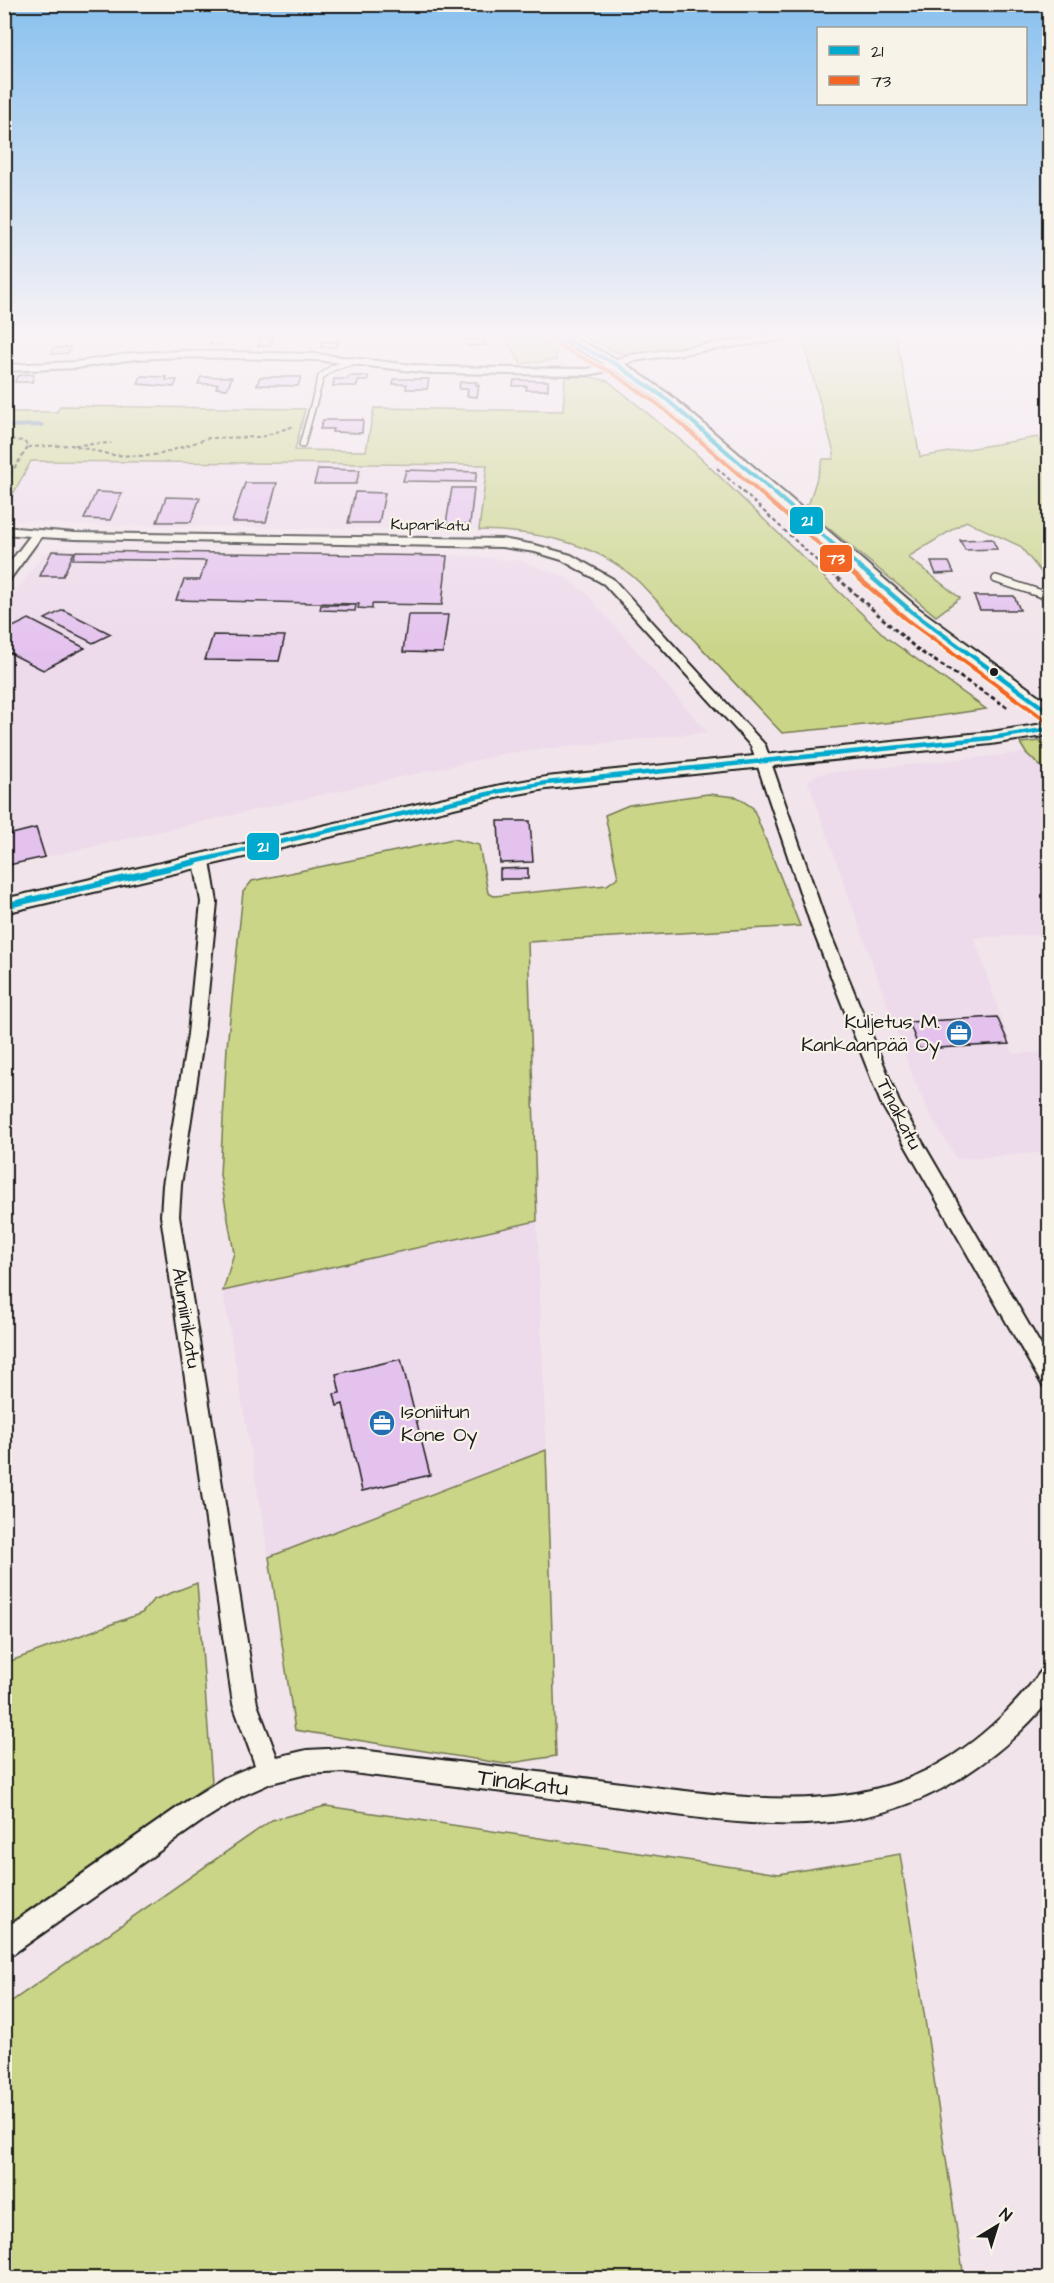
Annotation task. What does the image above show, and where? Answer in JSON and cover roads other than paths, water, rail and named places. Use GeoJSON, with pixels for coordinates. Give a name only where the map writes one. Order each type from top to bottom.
{"type":"FeatureCollection","features":[{"type":"Feature","properties":{"kind":"street"},"geometry":{"type":"LineString","coordinates":[[716,443],[912,612],[1050,713]]}},
{"type":"Feature","properties":{"kind":"street","name":"Kuparikatu"},"geometry":{"type":"LineString","coordinates":[[4,530],[37,534],[502,543],[540,549],[564,556],[598,572],[616,587],[758,746],[764,761]]}},
{"type":"Feature","properties":{"kind":"street"},"geometry":{"type":"LineString","coordinates":[[4,579],[37,534]]}},
{"type":"Feature","properties":{"kind":"street"},"geometry":{"type":"LineString","coordinates":[[4,906],[501,791],[546,783],[1002,737],[1050,729]]}},
{"type":"Feature","properties":{"kind":"street","name":"Tinakatu"},"geometry":{"type":"LineString","coordinates":[[764,761],[820,928],[890,1103],[1050,1380]]}},
{"type":"Feature","properties":{"kind":"street","name":"Alumiinikatu"},"geometry":{"type":"LineString","coordinates":[[202,861],[208,902],[196,1034],[172,1185],[170,1215],[245,1704],[270,1771]]}},
{"type":"Feature","properties":{"kind":"street","name":"Tinakatu"},"geometry":{"type":"LineString","coordinates":[[4,1945],[196,1810],[233,1787],[270,1771],[307,1762],[345,1761],[749,1811],[836,1810],[876,1802],[915,1790],[949,1770],[983,1749],[1014,1722],[1050,1678]]}},
{"type":"Feature","properties":{"kind":"lane"},"geometry":{"type":"LineString","coordinates":[[996,579],[1042,594],[1050,600]]}},
{"type":"Feature","properties":{"kind":"place","name":"Kuljetus M. Kankaanpää Oy"},"geometry":{"type":"Point","coordinates":[959,1033]}},
{"type":"Feature","properties":{"kind":"place","name":"Isoniitun Kone Oy"},"geometry":{"type":"Point","coordinates":[382,1423]}}]}
